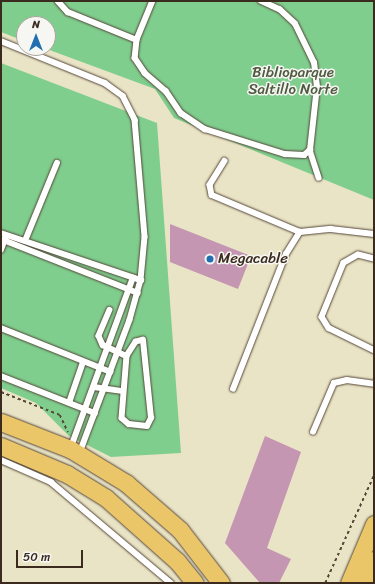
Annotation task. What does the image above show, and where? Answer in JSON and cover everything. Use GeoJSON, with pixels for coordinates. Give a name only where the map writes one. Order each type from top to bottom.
{"type":"FeatureCollection","features":[{"type":"Feature","properties":{"kind":"main road"},"geometry":{"type":"LineString","coordinates":[[1,422],[75,452],[126,483],[156,508],[189,540],[221,583]]}},
{"type":"Feature","properties":{"kind":"main road"},"geometry":{"type":"LineString","coordinates":[[1,446],[67,474],[106,498],[177,561],[194,583]]}},
{"type":"Feature","properties":{"kind":"main road"},"geometry":{"type":"LineString","coordinates":[[350,583],[374,524]]}},
{"type":"Feature","properties":{"kind":"main road"},"geometry":{"type":"LineString","coordinates":[[364,583],[374,560]]}},
{"type":"Feature","properties":{"kind":"lane"},"geometry":{"type":"LineString","coordinates":[[58,1],[68,12],[137,40]]}},
{"type":"Feature","properties":{"kind":"lane"},"geometry":{"type":"LineString","coordinates":[[153,1],[134,50],[138,65],[166,91],[190,122],[285,154],[296,156],[310,150]]}},
{"type":"Feature","properties":{"kind":"lane"},"geometry":{"type":"LineString","coordinates":[[260,1],[280,10],[295,24],[314,63],[317,87],[310,150],[319,178]]}},
{"type":"Feature","properties":{"kind":"lane"},"geometry":{"type":"LineString","coordinates":[[1,41],[93,76],[118,91],[129,104],[135,120],[144,214],[141,280],[119,353],[95,414],[75,452]]}},
{"type":"Feature","properties":{"kind":"lane"},"geometry":{"type":"LineString","coordinates":[[225,161],[210,185],[212,195],[300,232],[331,229],[374,234]]}},
{"type":"Feature","properties":{"kind":"lane"},"geometry":{"type":"LineString","coordinates":[[25,241],[57,163]]}},
{"type":"Feature","properties":{"kind":"lane"},"geometry":{"type":"LineString","coordinates":[[233,388],[286,254],[300,232]]}},
{"type":"Feature","properties":{"kind":"lane"},"geometry":{"type":"LineString","coordinates":[[1,250],[4,234],[141,280]]}},
{"type":"Feature","properties":{"kind":"lane"},"geometry":{"type":"LineString","coordinates":[[3,240],[138,293]]}},
{"type":"Feature","properties":{"kind":"lane"},"geometry":{"type":"LineString","coordinates":[[374,259],[358,255],[344,263],[322,317],[329,328],[374,350]]}},
{"type":"Feature","properties":{"kind":"lane"},"geometry":{"type":"LineString","coordinates":[[75,452],[85,410],[130,290],[133,278]]}},
{"type":"Feature","properties":{"kind":"lane"},"geometry":{"type":"LineString","coordinates":[[110,310],[99,336],[108,349],[127,356]]}},
{"type":"Feature","properties":{"kind":"lane"},"geometry":{"type":"LineString","coordinates":[[1,328],[111,372]]}},
{"type":"Feature","properties":{"kind":"lane"},"geometry":{"type":"LineString","coordinates":[[143,340],[151,418],[147,426],[129,424],[123,420],[123,391],[127,356],[136,342],[143,340]]}},
{"type":"Feature","properties":{"kind":"lane"},"geometry":{"type":"LineString","coordinates":[[69,403],[83,362]]}},
{"type":"Feature","properties":{"kind":"lane"},"geometry":{"type":"LineString","coordinates":[[1,376],[95,414]]}},
{"type":"Feature","properties":{"kind":"lane"},"geometry":{"type":"LineString","coordinates":[[313,432],[334,384],[347,380],[374,384]]}},
{"type":"Feature","properties":{"kind":"lane"},"geometry":{"type":"LineString","coordinates":[[94,387],[123,391]]}},
{"type":"Feature","properties":{"kind":"lane"},"geometry":{"type":"LineString","coordinates":[[1,460],[51,482],[170,583]]}},
{"type":"Feature","properties":{"kind":"path"},"geometry":{"type":"LineString","coordinates":[[325,583],[374,474]]}},
{"type":"Feature","properties":{"kind":"green space","name":"Biblioparque Saltillo Norte"},"geometry":{"type":"Polygon","coordinates":[[[1,1],[374,1],[374,200],[174,118],[155,89],[56,52],[56,16],[16,16],[16,38],[1,32],[1,1]]]}},
{"type":"Feature","properties":{"kind":"green space"},"geometry":{"type":"Polygon","coordinates":[[[1,63],[157,123],[181,453],[111,457],[69,436],[36,403],[1,388],[1,63]]]}},
{"type":"Feature","properties":{"kind":"building","name":"Megacable"},"geometry":{"type":"Polygon","coordinates":[[[170,224],[251,256],[238,289],[170,262],[170,224]]]}},
{"type":"Feature","properties":{"kind":"building"},"geometry":{"type":"Polygon","coordinates":[[[265,436],[301,452],[267,548],[291,559],[279,583],[260,583],[225,543],[265,436]]]}},
{"type":"Feature","properties":{"kind":"place","name":"Megacable"},"geometry":{"type":"Point","coordinates":[210,259]}}]}
